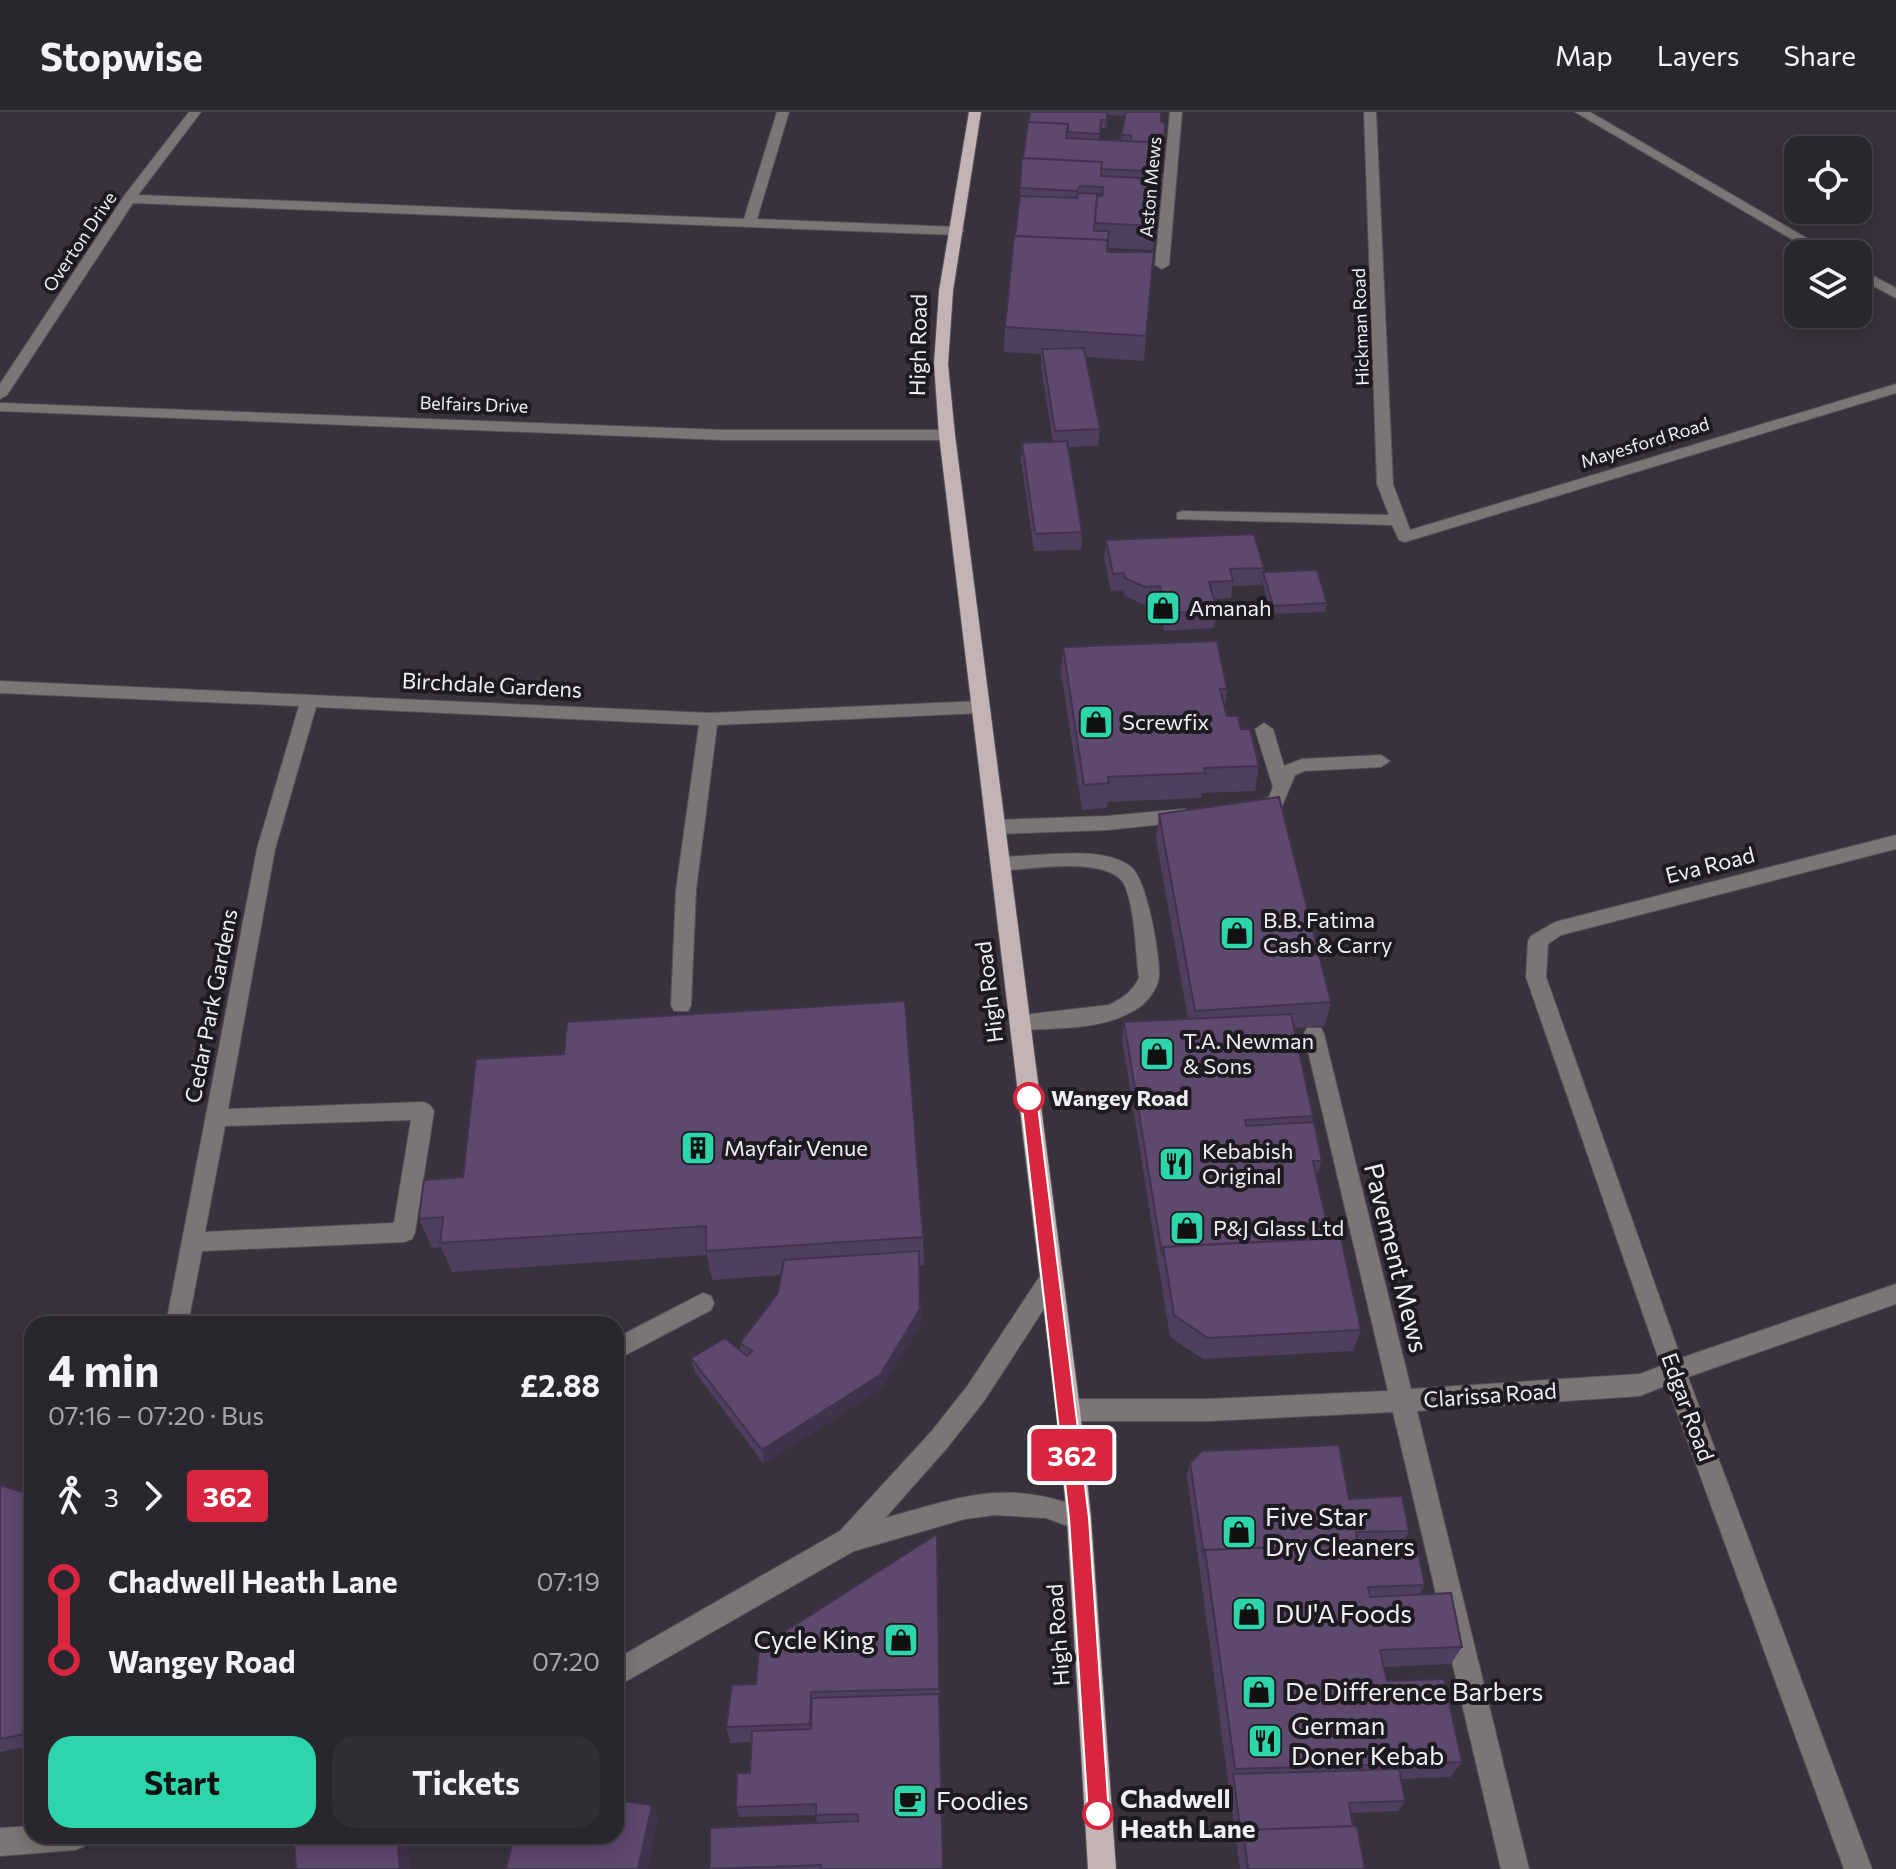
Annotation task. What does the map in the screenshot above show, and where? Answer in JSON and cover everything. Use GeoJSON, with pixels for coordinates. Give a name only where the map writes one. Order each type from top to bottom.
{"type":"FeatureCollection","features":[{"type":"Feature","properties":{"kind":"main road","name":"High Road"},"geometry":{"type":"LineString","coordinates":[[975,112],[946,291],[941,364],[947,435],[1068,1410],[1079,1518],[1102,1869]]}},
{"type":"Feature","properties":{"kind":"street","name":"Overton Drive"},"geometry":{"type":"LineString","coordinates":[[0,395],[129,199],[195,112]]}},
{"type":"Feature","properties":{"kind":"street"},"geometry":{"type":"LineString","coordinates":[[749,223],[783,112]]}},
{"type":"Feature","properties":{"kind":"street","name":"Aston Mews"},"geometry":{"type":"LineString","coordinates":[[1162,265],[1176,112]]}},
{"type":"Feature","properties":{"kind":"street","name":"Hickman Road"},"geometry":{"type":"LineString","coordinates":[[1370,112],[1385,484],[1405,537]]}},
{"type":"Feature","properties":{"kind":"street"},"geometry":{"type":"LineString","coordinates":[[1581,112],[1803,240]]}},
{"type":"Feature","properties":{"kind":"street"},"geometry":{"type":"LineString","coordinates":[[129,199],[957,231]]}},
{"type":"Feature","properties":{"kind":"street"},"geometry":{"type":"LineString","coordinates":[[1872,280],[1896,294]]}},
{"type":"Feature","properties":{"kind":"street","name":"Mayesford Road"},"geometry":{"type":"LineString","coordinates":[[1405,537],[1896,388]]}},
{"type":"Feature","properties":{"kind":"street","name":"Belfairs Drive"},"geometry":{"type":"LineString","coordinates":[[0,407],[724,435],[947,435]]}},
{"type":"Feature","properties":{"kind":"street"},"geometry":{"type":"LineString","coordinates":[[1183,516],[1399,520]]}},
{"type":"Feature","properties":{"kind":"street","name":"Birchdale Gardens"},"geometry":{"type":"LineString","coordinates":[[0,687],[709,719],[981,707]]}},
{"type":"Feature","properties":{"kind":"street","name":"Cedar Park Gardens"},"geometry":{"type":"LineString","coordinates":[[178,1316],[266,849],[309,701]]}},
{"type":"Feature","properties":{"kind":"street"},"geometry":{"type":"LineString","coordinates":[[681,1005],[686,890],[709,719]]}},
{"type":"Feature","properties":{"kind":"street"},"geometry":{"type":"LineString","coordinates":[[1264,729],[1281,786]]}},
{"type":"Feature","properties":{"kind":"street"},"geometry":{"type":"LineString","coordinates":[[1244,811],[1259,809],[1276,801],[1288,771],[1302,765],[1381,761]]}},
{"type":"Feature","properties":{"kind":"street"},"geometry":{"type":"LineString","coordinates":[[997,827],[1107,823],[1199,815]]}},
{"type":"Feature","properties":{"kind":"street","name":"Eva Road"},"geometry":{"type":"LineString","coordinates":[[1538,941],[1555,929],[1896,842]]}},
{"type":"Feature","properties":{"kind":"street"},"geometry":{"type":"LineString","coordinates":[[1002,864],[1102,861],[1121,867],[1132,881],[1149,978],[1145,993],[1129,1006],[1099,1016],[1021,1022]]}},
{"type":"Feature","properties":{"kind":"street","name":"Edgar Road"},"geometry":{"type":"LineString","coordinates":[[1538,941],[1536,977],[1674,1371],[1858,1869]]}},
{"type":"Feature","properties":{"kind":"street","name":"Pavement Mews"},"geometry":{"type":"LineString","coordinates":[[1314,1034],[1515,1869]]}},
{"type":"Feature","properties":{"kind":"street"},"geometry":{"type":"LineString","coordinates":[[190,1242],[404,1232],[423,1111],[214,1118]]}},
{"type":"Feature","properties":{"kind":"street"},"geometry":{"type":"LineString","coordinates":[[849,1540],[939,1440],[976,1393],[1052,1277]]}},
{"type":"Feature","properties":{"kind":"street","name":"Clarissa Road"},"geometry":{"type":"LineString","coordinates":[[1068,1410],[1188,1411],[1640,1385],[1896,1294]]}},
{"type":"Feature","properties":{"kind":"street"},"geometry":{"type":"LineString","coordinates":[[624,1346],[703,1303]]}},
{"type":"Feature","properties":{"kind":"street"},"geometry":{"type":"LineString","coordinates":[[624,1669],[849,1540],[965,1507],[995,1503],[1046,1506],[1079,1518]]}},
{"type":"Feature","properties":{"kind":"street"},"geometry":{"type":"LineString","coordinates":[[0,1842],[24,1840]]}},
{"type":"Feature","properties":{"kind":"building"},"geometry":{"type":"Polygon","coordinates":[[[1030,112],[1107,112],[1107,120],[1101,120],[1100,134],[1068,132],[1068,124],[1029,122],[1030,112]]]}},
{"type":"Feature","properties":{"kind":"building"},"geometry":{"type":"Polygon","coordinates":[[[1126,112],[1161,112],[1161,122],[1165,123],[1164,143],[1131,141],[1131,135],[1121,135],[1126,112]]]}},
{"type":"Feature","properties":{"kind":"building"},"geometry":{"type":"Polygon","coordinates":[[[1028,122],[1068,124],[1066,138],[1164,143],[1163,172],[1101,169],[1102,162],[1023,158],[1028,122]]]}},
{"type":"Feature","properties":{"kind":"building"},"geometry":{"type":"Polygon","coordinates":[[[1022,158],[1102,162],[1101,176],[1160,179],[1155,226],[1095,223],[1097,196],[1102,196],[1103,187],[1079,186],[1077,191],[1020,188],[1022,158]]]}},
{"type":"Feature","properties":{"kind":"building"},"geometry":{"type":"Polygon","coordinates":[[[1078,193],[1103,194],[1097,196],[1094,231],[1109,231],[1108,240],[1015,236],[1020,196],[1077,198],[1078,193]]]}},
{"type":"Feature","properties":{"kind":"building"},"geometry":{"type":"Polygon","coordinates":[[[1014,236],[1108,240],[1107,252],[1154,252],[1146,336],[1005,327],[1014,236]]]}},
{"type":"Feature","properties":{"kind":"building"},"geometry":{"type":"Polygon","coordinates":[[[1084,348],[1100,429],[1055,431],[1042,349],[1084,348]]]}},
{"type":"Feature","properties":{"kind":"building"},"geometry":{"type":"Polygon","coordinates":[[[1067,441],[1082,532],[1035,534],[1022,443],[1067,441]]]}},
{"type":"Feature","properties":{"kind":"building"},"geometry":{"type":"Polygon","coordinates":[[[1254,534],[1264,568],[1230,569],[1233,581],[1209,582],[1217,611],[1166,613],[1160,586],[1145,587],[1125,578],[1124,573],[1113,574],[1106,540],[1254,534]]]}},
{"type":"Feature","properties":{"kind":"building"},"geometry":{"type":"Polygon","coordinates":[[[1317,570],[1327,603],[1273,606],[1263,572],[1317,570]]]}},
{"type":"Feature","properties":{"kind":"building"},"geometry":{"type":"Polygon","coordinates":[[[1217,641],[1227,689],[1220,689],[1227,716],[1238,716],[1241,729],[1250,729],[1259,766],[1204,768],[1205,773],[1108,777],[1109,783],[1084,785],[1063,647],[1217,641]]]}},
{"type":"Feature","properties":{"kind":"building","name":"B.B. Fatima Cash & Carry"},"geometry":{"type":"Polygon","coordinates":[[[1279,797],[1331,1002],[1195,1011],[1159,814],[1279,797]]]}},
{"type":"Feature","properties":{"kind":"building","name":"Mayfair Venue"},"geometry":{"type":"Polygon","coordinates":[[[905,1001],[923,1237],[706,1251],[706,1226],[440,1243],[443,1217],[419,1219],[424,1180],[463,1177],[476,1059],[564,1054],[567,1022],[905,1001]]]}},
{"type":"Feature","properties":{"kind":"building"},"geometry":{"type":"Polygon","coordinates":[[[1291,1014],[1313,1116],[1245,1120],[1246,1126],[1314,1122],[1322,1161],[1313,1161],[1330,1238],[1163,1247],[1162,1254],[1124,1022],[1291,1014]]]}},
{"type":"Feature","properties":{"kind":"building"},"geometry":{"type":"Polygon","coordinates":[[[1341,1238],[1361,1330],[1208,1338],[1174,1315],[1163,1247],[1341,1238]]]}},
{"type":"Feature","properties":{"kind":"building"},"geometry":{"type":"Polygon","coordinates":[[[919,1251],[920,1309],[880,1375],[762,1450],[691,1358],[725,1338],[747,1356],[752,1351],[740,1343],[778,1293],[784,1260],[919,1251]]]}},
{"type":"Feature","properties":{"kind":"building"},"geometry":{"type":"Polygon","coordinates":[[[1339,1445],[1349,1499],[1402,1496],[1409,1531],[1356,1532],[1358,1544],[1205,1550],[1204,1556],[1190,1463],[1202,1451],[1339,1445]]]}},
{"type":"Feature","properties":{"kind":"building"},"geometry":{"type":"Polygon","coordinates":[[[0,1485],[24,1492],[24,1735],[0,1739],[0,1485]]]}},
{"type":"Feature","properties":{"kind":"building"},"geometry":{"type":"Polygon","coordinates":[[[937,1534],[939,1689],[811,1692],[810,1724],[726,1727],[732,1685],[756,1684],[759,1648],[937,1534]]]}},
{"type":"Feature","properties":{"kind":"building"},"geometry":{"type":"Polygon","coordinates":[[[1416,1542],[1425,1585],[1368,1587],[1370,1597],[1451,1593],[1462,1647],[1380,1650],[1387,1681],[1444,1679],[1462,1762],[1235,1769],[1205,1550],[1416,1542]]]}},
{"type":"Feature","properties":{"kind":"building"},"geometry":{"type":"Polygon","coordinates":[[[939,1694],[943,1869],[821,1869],[821,1865],[710,1869],[710,1828],[858,1821],[858,1814],[816,1815],[816,1804],[736,1807],[737,1773],[750,1773],[752,1731],[811,1729],[812,1698],[939,1694]]]}},
{"type":"Feature","properties":{"kind":"building"},"geometry":{"type":"Polygon","coordinates":[[[1399,1769],[1405,1801],[1349,1803],[1353,1826],[1243,1830],[1241,1835],[1233,1774],[1399,1769]]]}},
{"type":"Feature","properties":{"kind":"building"},"geometry":{"type":"Polygon","coordinates":[[[624,1801],[652,1805],[638,1869],[506,1869],[512,1844],[624,1844],[624,1801]]]}},
{"type":"Feature","properties":{"kind":"building"},"geometry":{"type":"Polygon","coordinates":[[[1357,1826],[1365,1869],[1248,1869],[1243,1830],[1357,1826]]]}},
{"type":"Feature","properties":{"kind":"building"},"geometry":{"type":"Polygon","coordinates":[[[294,1844],[398,1844],[400,1869],[296,1869],[294,1844]]]}},
{"type":"Feature","properties":{"kind":"bus line","name":"362"},"geometry":{"type":"LineString","coordinates":[[1029,1098],[1079,1518],[1098,1814]]}},
{"type":"Feature","properties":{"kind":"place","name":"Amanah"},"geometry":{"type":"Point","coordinates":[1163,608]}},
{"type":"Feature","properties":{"kind":"place","name":"Screwfix"},"geometry":{"type":"Point","coordinates":[1096,722]}},
{"type":"Feature","properties":{"kind":"place","name":"B.B. Fatima Cash & Carry"},"geometry":{"type":"Point","coordinates":[1237,933]}},
{"type":"Feature","properties":{"kind":"place","name":"T.A. Newman & Sons"},"geometry":{"type":"Point","coordinates":[1157,1054]}},
{"type":"Feature","properties":{"kind":"place","name":"Wangey Road"},"geometry":{"type":"Point","coordinates":[1029,1098]}},
{"type":"Feature","properties":{"kind":"place","name":"Mayfair Venue"},"geometry":{"type":"Point","coordinates":[698,1148]}},
{"type":"Feature","properties":{"kind":"place","name":"Kebabish Original"},"geometry":{"type":"Point","coordinates":[1176,1164]}},
{"type":"Feature","properties":{"kind":"place","name":"P&J Glass Ltd"},"geometry":{"type":"Point","coordinates":[1187,1228]}},
{"type":"Feature","properties":{"kind":"place","name":"Five Star Dry Cleaners"},"geometry":{"type":"Point","coordinates":[1239,1532]}},
{"type":"Feature","properties":{"kind":"place","name":"DU'A Foods"},"geometry":{"type":"Point","coordinates":[1249,1614]}},
{"type":"Feature","properties":{"kind":"place","name":"Cycle King"},"geometry":{"type":"Point","coordinates":[901,1640]}},
{"type":"Feature","properties":{"kind":"place","name":"De Difference Barbers"},"geometry":{"type":"Point","coordinates":[1259,1692]}},
{"type":"Feature","properties":{"kind":"place","name":"German Doner Kebab"},"geometry":{"type":"Point","coordinates":[1265,1741]}},
{"type":"Feature","properties":{"kind":"place","name":"Foodies"},"geometry":{"type":"Point","coordinates":[910,1801]}},
{"type":"Feature","properties":{"kind":"place","name":"Chadwell Heath Lane"},"geometry":{"type":"Point","coordinates":[1098,1814]}}]}
